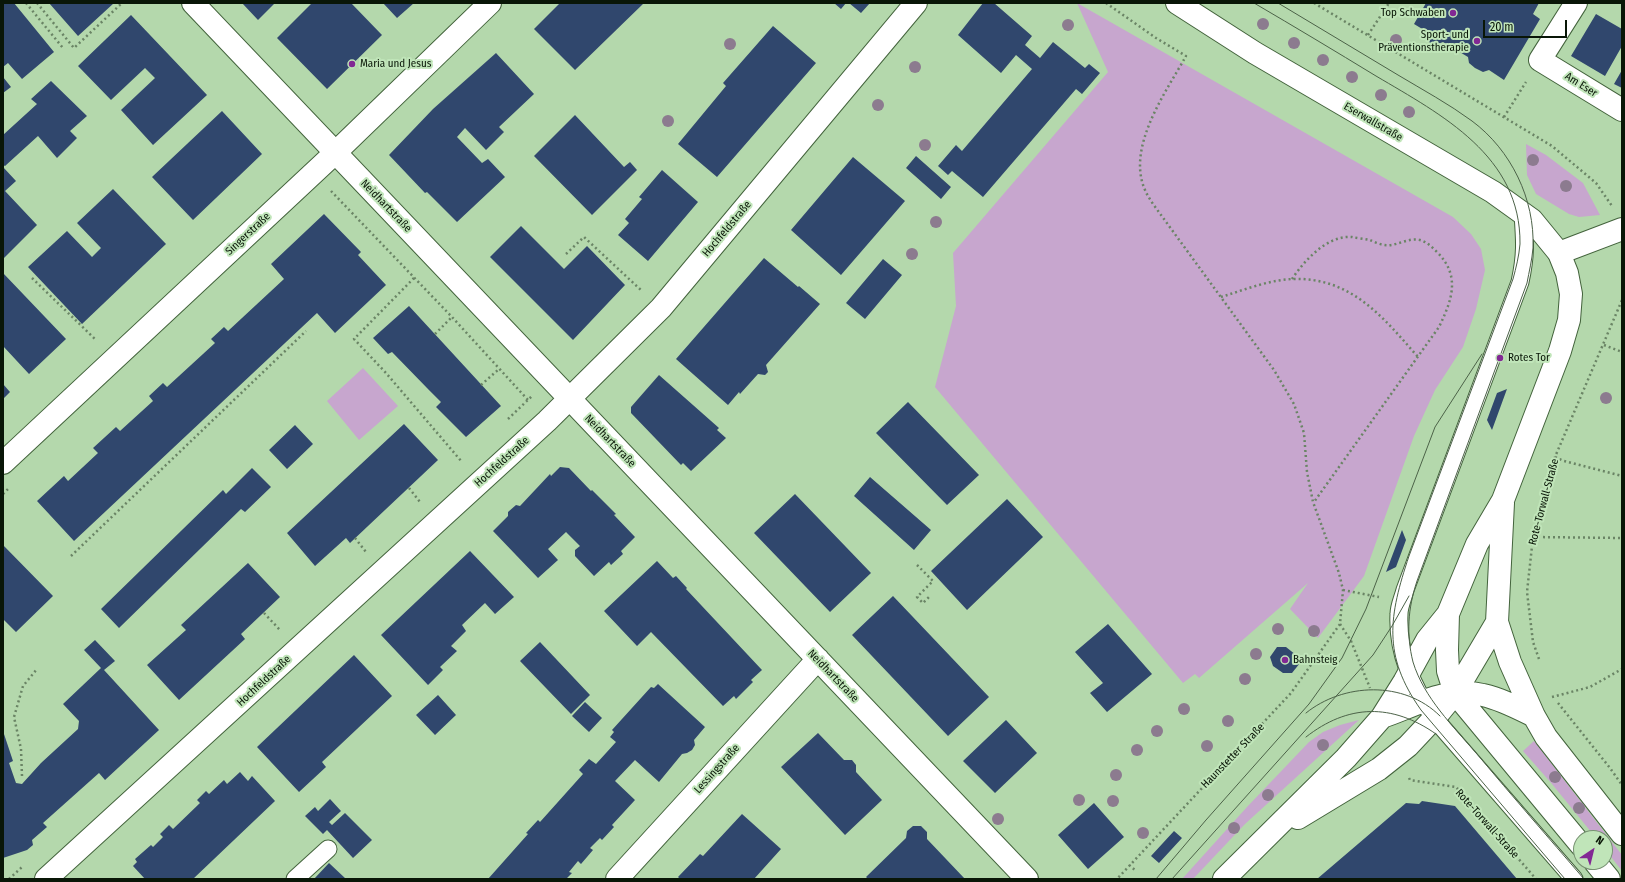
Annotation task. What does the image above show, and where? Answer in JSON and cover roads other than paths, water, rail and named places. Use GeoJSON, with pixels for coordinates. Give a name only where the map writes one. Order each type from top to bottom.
{"type":"FeatureCollection","features":[{"type":"Feature","properties":{"kind":"street","name":"Neidhartstraße"},"geometry":{"type":"LineString","coordinates":[[192,3],[1027,879]]}},
{"type":"Feature","properties":{"kind":"street","name":"Singerstraße"},"geometry":{"type":"LineString","coordinates":[[3,463],[335,153],[490,3]]}},
{"type":"Feature","properties":{"kind":"street","name":"Hochfeldstraße"},"geometry":{"type":"LineString","coordinates":[[46,879],[570,400],[661,308],[916,3]]}},
{"type":"Feature","properties":{"kind":"street","name":"Eserwallstraße"},"geometry":{"type":"LineString","coordinates":[[1177,3],[1255,53],[1493,192],[1532,220],[1559,253]]}},
{"type":"Feature","properties":{"kind":"street","name":"Am Eser"},"geometry":{"type":"LineString","coordinates":[[1576,3],[1540,60],[1622,110]]}},
{"type":"Feature","properties":{"kind":"street"},"geometry":{"type":"LineString","coordinates":[[1224,879],[1346,758],[1382,718],[1427,640],[1448,614],[1477,544],[1503,500],[1560,351],[1569,320],[1571,294],[1567,273],[1559,253],[1622,229]]}},
{"type":"Feature","properties":{"kind":"street"},"geometry":{"type":"LineString","coordinates":[[1503,500],[1497,622],[1510,662],[1534,716],[1546,737],[1622,834]]}},
{"type":"Feature","properties":{"kind":"street"},"geometry":{"type":"LineString","coordinates":[[1448,614],[1448,671],[1455,693],[1573,835]]}},
{"type":"Feature","properties":{"kind":"street"},"geometry":{"type":"LineString","coordinates":[[1382,718],[1429,710],[1455,693],[1497,622]]}},
{"type":"Feature","properties":{"kind":"street","name":"Lessingstraße"},"geometry":{"type":"LineString","coordinates":[[617,879],[818,659]]}},
{"type":"Feature","properties":{"kind":"street"},"geometry":{"type":"LineString","coordinates":[[1455,693],[1482,694],[1500,700],[1534,716]]}},
{"type":"Feature","properties":{"kind":"street"},"geometry":{"type":"LineString","coordinates":[[1268,837],[1379,769],[1408,746],[1429,710]]}},
{"type":"Feature","properties":{"kind":"street"},"geometry":{"type":"LineString","coordinates":[[1602,870],[1609,879]]}},
{"type":"Feature","properties":{"kind":"lane"},"geometry":{"type":"LineString","coordinates":[[1523,214],[1525,259],[1520,282],[1416,558],[1399,614],[1400,639],[1408,673],[1429,710],[1574,879]]}},
{"type":"Feature","properties":{"kind":"lane"},"geometry":{"type":"LineString","coordinates":[[295,879],[328,849]]}},
{"type":"Feature","properties":{"kind":"tram line"},"geometry":{"type":"LineString","coordinates":[[1254,3],[1426,106],[1451,123],[1473,142],[1492,162],[1507,186],[1517,213],[1520,244],[1513,279],[1409,556],[1397,598],[1393,635],[1395,653],[1400,671],[1408,690],[1421,710],[1565,879]]}},
{"type":"Feature","properties":{"kind":"tram line"},"geometry":{"type":"LineString","coordinates":[[1278,3],[1436,97],[1472,121],[1486,133],[1509,161],[1525,194],[1533,230],[1533,248],[1527,283],[1417,581],[1410,611],[1409,641],[1413,662],[1418,675],[1424,688],[1440,711],[1584,879]]}},
{"type":"Feature","properties":{"kind":"tram line"},"geometry":{"type":"LineString","coordinates":[[1156,879],[1309,704],[1342,658],[1366,609],[1435,427],[1482,354]]}},
{"type":"Feature","properties":{"kind":"tram line"},"geometry":{"type":"LineString","coordinates":[[1172,879],[1373,655],[1409,596]]}},
{"type":"Feature","properties":{"kind":"tram line"},"geometry":{"type":"LineString","coordinates":[[1306,713],[1321,703],[1337,696],[1355,691],[1373,690],[1392,691],[1409,696],[1425,704],[1440,716]]}},
{"type":"Feature","properties":{"kind":"tram line"},"geometry":{"type":"LineString","coordinates":[[1306,737],[1322,726],[1338,718],[1354,713],[1370,712],[1387,713],[1403,717],[1420,724],[1436,734]]}},
{"type":"Feature","properties":{"kind":"place","name":"Top Schwaben"},"geometry":{"type":"Point","coordinates":[1453,13]}},
{"type":"Feature","properties":{"kind":"place","name":"Sport- und Präventionstherapie"},"geometry":{"type":"Point","coordinates":[1477,41]}},
{"type":"Feature","properties":{"kind":"place","name":"Maria und Jesus"},"geometry":{"type":"Point","coordinates":[352,64]}},
{"type":"Feature","properties":{"kind":"place","name":"Rotes Tor"},"geometry":{"type":"Point","coordinates":[1500,358]}},
{"type":"Feature","properties":{"kind":"place","name":"Bahnsteig"},"geometry":{"type":"Point","coordinates":[1285,660]}}]}
